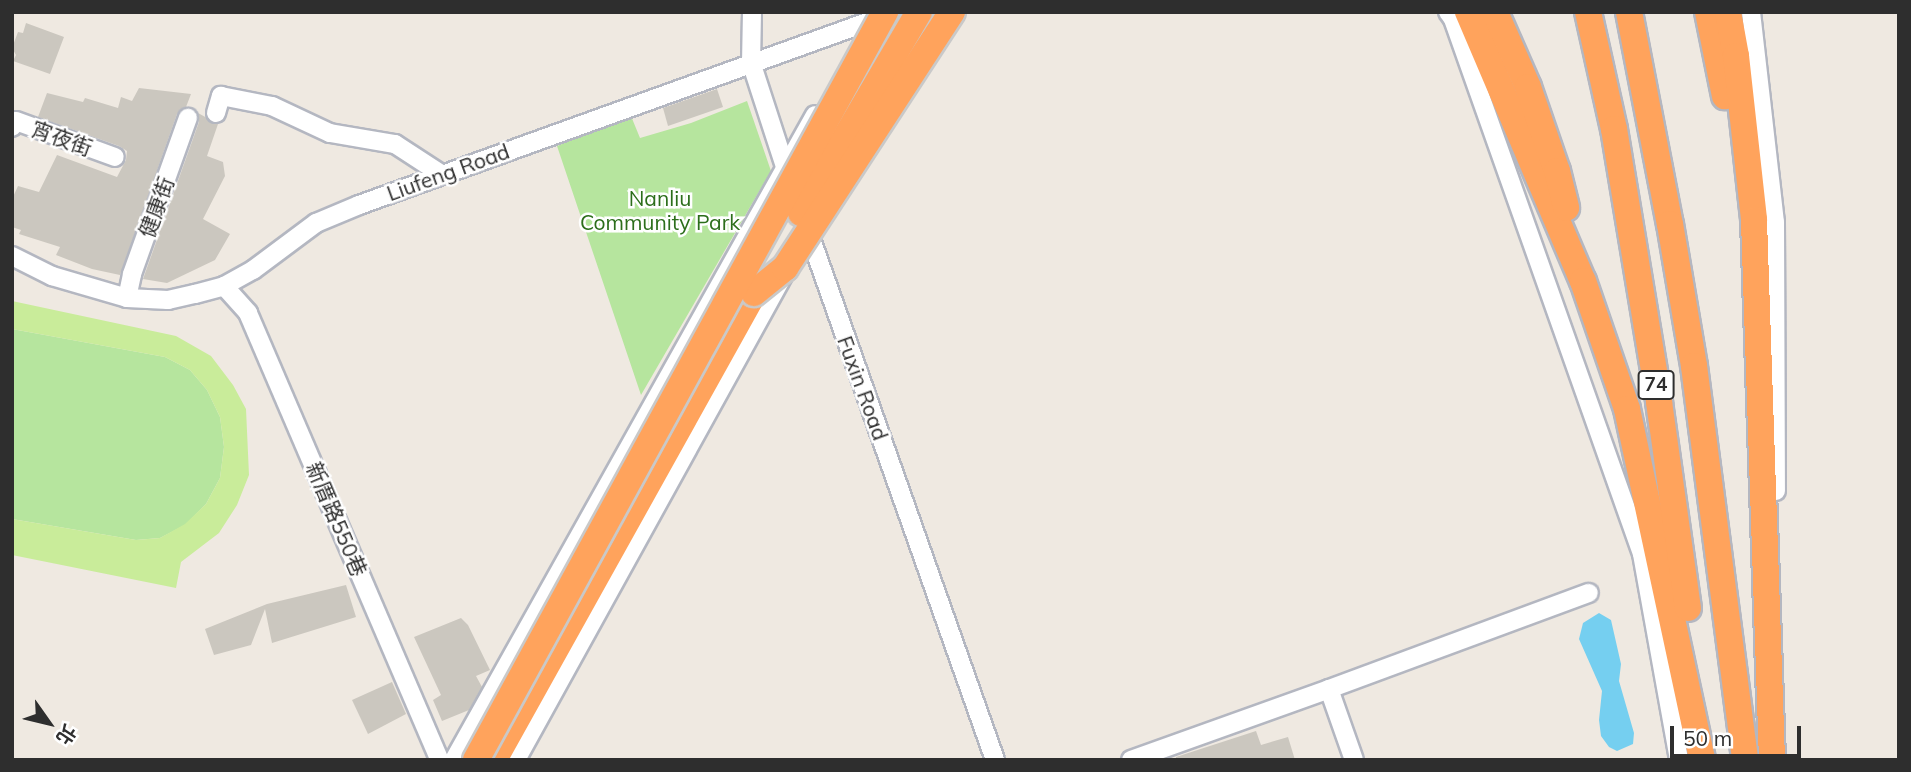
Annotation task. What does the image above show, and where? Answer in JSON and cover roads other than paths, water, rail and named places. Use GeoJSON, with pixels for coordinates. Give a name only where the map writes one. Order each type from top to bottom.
{"type":"FeatureCollection","features":[{"type":"Feature","properties":{"kind":"highway"},"geometry":{"type":"LineString","coordinates":[[494,760],[754,293],[919,12]]}},
{"type":"Feature","properties":{"kind":"highway"},"geometry":{"type":"LineString","coordinates":[[754,293],[785,268],[950,12]]}},
{"type":"Feature","properties":{"kind":"highway"},"geometry":{"type":"LineString","coordinates":[[1468,12],[1583,281],[1627,409],[1702,760]]}},
{"type":"Feature","properties":{"kind":"highway"},"geometry":{"type":"LineString","coordinates":[[1495,12],[1528,88],[1557,171],[1583,281]]}},
{"type":"Feature","properties":{"kind":"highway","name":"74"},"geometry":{"type":"LineString","coordinates":[[1588,12],[1614,129],[1659,402],[1709,760]]}},
{"type":"Feature","properties":{"kind":"highway","name":"74"},"geometry":{"type":"LineString","coordinates":[[1629,12],[1668,210],[1694,366],[1745,760]]}},
{"type":"Feature","properties":{"kind":"highway"},"geometry":{"type":"LineString","coordinates":[[1708,12],[1734,140],[1755,323]]}},
{"type":"Feature","properties":{"kind":"highway"},"geometry":{"type":"LineString","coordinates":[[1728,12],[1736,56],[1754,220],[1755,323],[1772,760]]}},
{"type":"Feature","properties":{"kind":"highway"},"geometry":{"type":"LineString","coordinates":[[476,760],[877,15]]}},
{"type":"Feature","properties":{"kind":"street","name":"Fuxin Road"},"geometry":{"type":"LineString","coordinates":[[752,12],[751,62],[784,166],[995,760]]}},
{"type":"Feature","properties":{"kind":"street","name":"Liufeng Road"},"geometry":{"type":"LineString","coordinates":[[12,256],[52,275],[127,298],[168,300],[224,286],[253,270],[316,223],[441,174],[877,15],[893,12]]}},
{"type":"Feature","properties":{"kind":"street"},"geometry":{"type":"LineString","coordinates":[[516,760],[808,231],[950,12]]}},
{"type":"Feature","properties":{"kind":"street"},"geometry":{"type":"LineString","coordinates":[[1448,12],[1642,554],[1679,760]]}},
{"type":"Feature","properties":{"kind":"street"},"geometry":{"type":"LineString","coordinates":[[1751,12],[1775,222],[1778,708],[1785,760]]}},
{"type":"Feature","properties":{"kind":"street"},"geometry":{"type":"LineString","coordinates":[[454,760],[784,166],[877,15]]}},
{"type":"Feature","properties":{"kind":"street"},"geometry":{"type":"LineString","coordinates":[[216,113],[221,96],[272,106],[330,133],[395,144],[441,174]]}},
{"type":"Feature","properties":{"kind":"street","name":"健康街"},"geometry":{"type":"LineString","coordinates":[[127,298],[132,274],[188,118]]}},
{"type":"Feature","properties":{"kind":"street","name":"宵夜街"},"geometry":{"type":"LineString","coordinates":[[12,127],[16,121],[115,157]]}},
{"type":"Feature","properties":{"kind":"street","name":"新厝路550巷"},"geometry":{"type":"LineString","coordinates":[[224,286],[248,313],[440,760]]}},
{"type":"Feature","properties":{"kind":"street"},"geometry":{"type":"LineString","coordinates":[[1131,760],[1588,593]]}},
{"type":"Feature","properties":{"kind":"street"},"geometry":{"type":"LineString","coordinates":[[1329,689],[1354,760]]}},
{"type":"Feature","properties":{"kind":"water"},"geometry":{"type":"Polygon","coordinates":[[[1599,613],[1611,620],[1621,664],[1619,681],[1634,733],[1633,744],[1617,751],[1609,747],[1601,736],[1599,720],[1602,691],[1579,639],[1583,623],[1599,613]]]}},
{"type":"Feature","properties":{"kind":"park label","name":"Nanliu Community Park"},"geometry":{"type":"Point","coordinates":[660,210]}}]}
